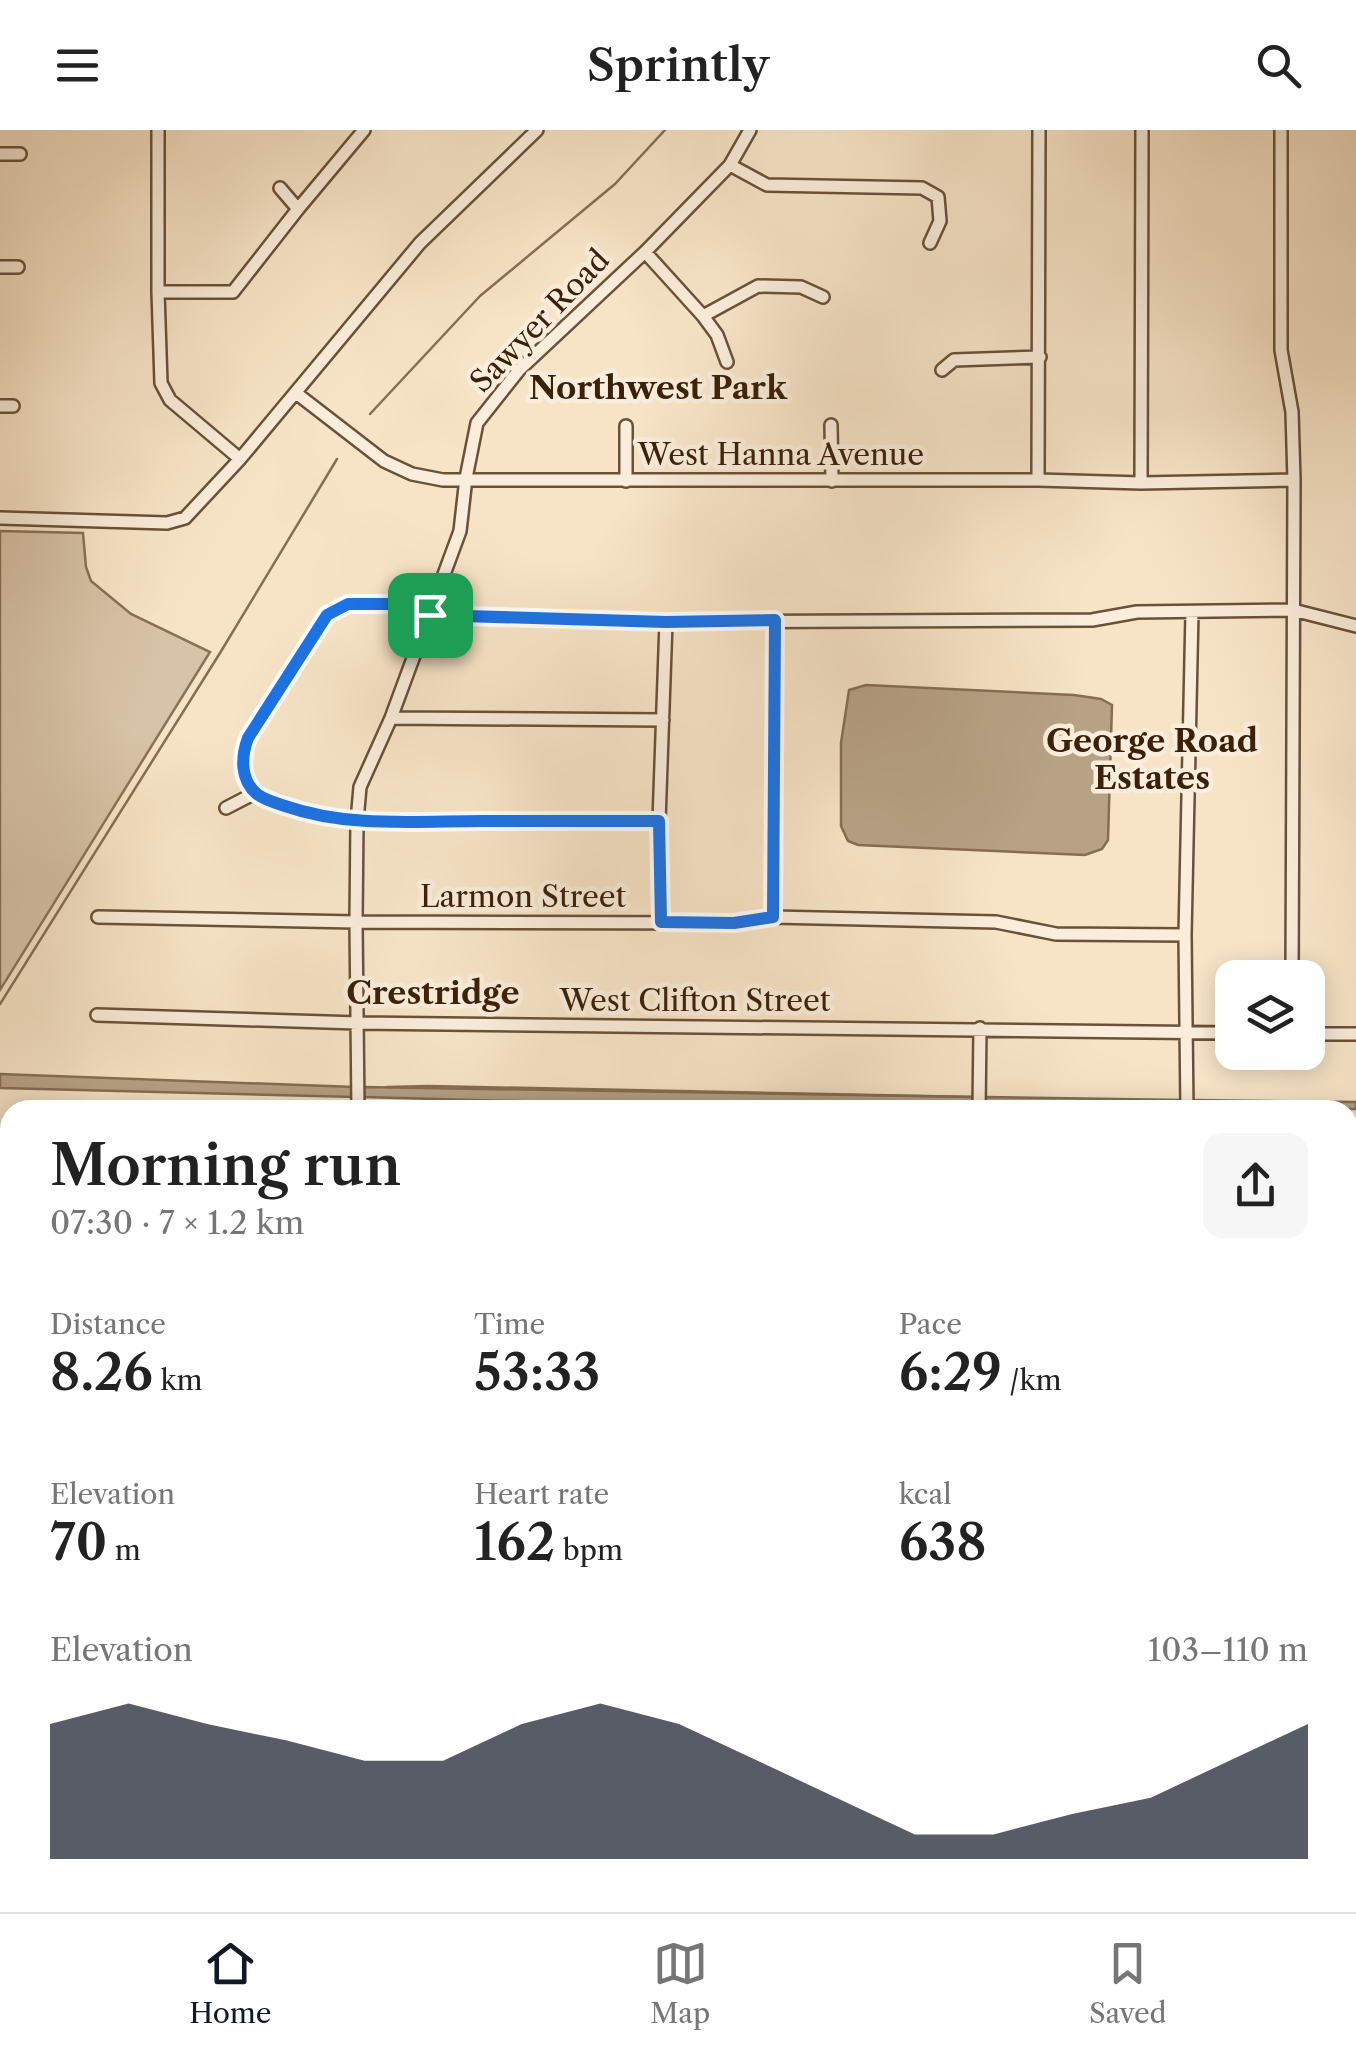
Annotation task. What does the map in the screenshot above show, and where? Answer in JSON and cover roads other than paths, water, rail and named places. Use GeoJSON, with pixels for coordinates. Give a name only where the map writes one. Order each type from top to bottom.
{"type":"FeatureCollection","features":[{"type":"Feature","properties":{"kind":"street"},"geometry":{"type":"LineString","coordinates":[[158,130],[161,384],[170,400],[240,459]]}},
{"type":"Feature","properties":{"kind":"street"},"geometry":{"type":"LineString","coordinates":[[158,292],[233,292],[364,130]]}},
{"type":"Feature","properties":{"kind":"street"},"geometry":{"type":"LineString","coordinates":[[0,518],[166,522],[186,518],[240,459],[420,242],[537,130]]}},
{"type":"Feature","properties":{"kind":"street","name":"Sawyer Road"},"geometry":{"type":"LineString","coordinates":[[358,1100],[356,922],[360,786],[391,718],[460,531],[477,423],[519,370],[730,165],[750,130]]}},
{"type":"Feature","properties":{"kind":"street"},"geometry":{"type":"LineString","coordinates":[[1038,480],[1039,130]]}},
{"type":"Feature","properties":{"kind":"street"},"geometry":{"type":"LineString","coordinates":[[1141,483],[1142,130]]}},
{"type":"Feature","properties":{"kind":"street"},"geometry":{"type":"LineString","coordinates":[[1281,130],[1281,350],[1292,412],[1294,480],[1292,960]]}},
{"type":"Feature","properties":{"kind":"street"},"geometry":{"type":"LineString","coordinates":[[0,154],[20,154]]}},
{"type":"Feature","properties":{"kind":"street"},"geometry":{"type":"LineString","coordinates":[[730,165],[767,185],[922,188],[938,198],[940,221],[930,243]]}},
{"type":"Feature","properties":{"kind":"street"},"geometry":{"type":"LineString","coordinates":[[280,188],[298,208]]}},
{"type":"Feature","properties":{"kind":"street"},"geometry":{"type":"LineString","coordinates":[[644,252],[703,316],[728,362]]}},
{"type":"Feature","properties":{"kind":"street"},"geometry":{"type":"LineString","coordinates":[[0,267],[18,267]]}},
{"type":"Feature","properties":{"kind":"street"},"geometry":{"type":"LineString","coordinates":[[703,316],[758,286],[801,288],[823,297]]}},
{"type":"Feature","properties":{"kind":"street"},"geometry":{"type":"LineString","coordinates":[[942,370],[954,360],[1040,357]]}},
{"type":"Feature","properties":{"kind":"street","name":"West Hanna Avenue"},"geometry":{"type":"LineString","coordinates":[[296,392],[384,461],[412,474],[442,480],[1294,480]]}},
{"type":"Feature","properties":{"kind":"street"},"geometry":{"type":"LineString","coordinates":[[831,424],[832,481]]}},
{"type":"Feature","properties":{"kind":"street"},"geometry":{"type":"LineString","coordinates":[[626,426],[626,481]]}},
{"type":"Feature","properties":{"kind":"street"},"geometry":{"type":"LineString","coordinates":[[659,821],[357,821],[306,813],[256,793],[247,782],[243,750],[327,615],[348,604],[397,604],[430,615],[666,622],[1092,620],[1137,612],[1293,610],[1356,626]]}},
{"type":"Feature","properties":{"kind":"street"},"geometry":{"type":"LineString","coordinates":[[1186,1100],[1185,935],[1192,612]]}},
{"type":"Feature","properties":{"kind":"street"},"geometry":{"type":"LineString","coordinates":[[773,917],[775,620]]}},
{"type":"Feature","properties":{"kind":"street"},"geometry":{"type":"LineString","coordinates":[[661,922],[659,821],[666,622]]}},
{"type":"Feature","properties":{"kind":"street"},"geometry":{"type":"LineString","coordinates":[[391,718],[663,720]]}},
{"type":"Feature","properties":{"kind":"street"},"geometry":{"type":"LineString","coordinates":[[226,808],[256,793]]}},
{"type":"Feature","properties":{"kind":"street","name":"Larmon Street"},"geometry":{"type":"LineString","coordinates":[[98,917],[734,923],[773,917],[996,922],[1056,934],[1185,935]]}},
{"type":"Feature","properties":{"kind":"street","name":"West Clifton Street"},"geometry":{"type":"LineString","coordinates":[[97,1015],[358,1023],[1215,1033]]}},
{"type":"Feature","properties":{"kind":"street"},"geometry":{"type":"LineString","coordinates":[[980,1028],[980,1100]]}},
{"type":"Feature","properties":{"kind":"street"},"geometry":{"type":"LineString","coordinates":[[1325,1034],[1356,1034]]}},
{"type":"Feature","properties":{"kind":"waterway"},"geometry":{"type":"LineString","coordinates":[[370,414],[480,296],[615,184],[665,130]]}},
{"type":"Feature","properties":{"kind":"waterway"},"geometry":{"type":"LineString","coordinates":[[0,1004],[337,459]]}},
{"type":"Feature","properties":{"kind":"waterway"},"geometry":{"type":"LineString","coordinates":[[387,1087],[974,1097]]}},
{"type":"Feature","properties":{"kind":"district","name":"Northwest Park"},"geometry":{"type":"Point","coordinates":[658,388]}},
{"type":"Feature","properties":{"kind":"district","name":"George Road Estates"},"geometry":{"type":"Point","coordinates":[1152,760]}},
{"type":"Feature","properties":{"kind":"district","name":"Crestridge"},"geometry":{"type":"Point","coordinates":[433,993]}}]}
